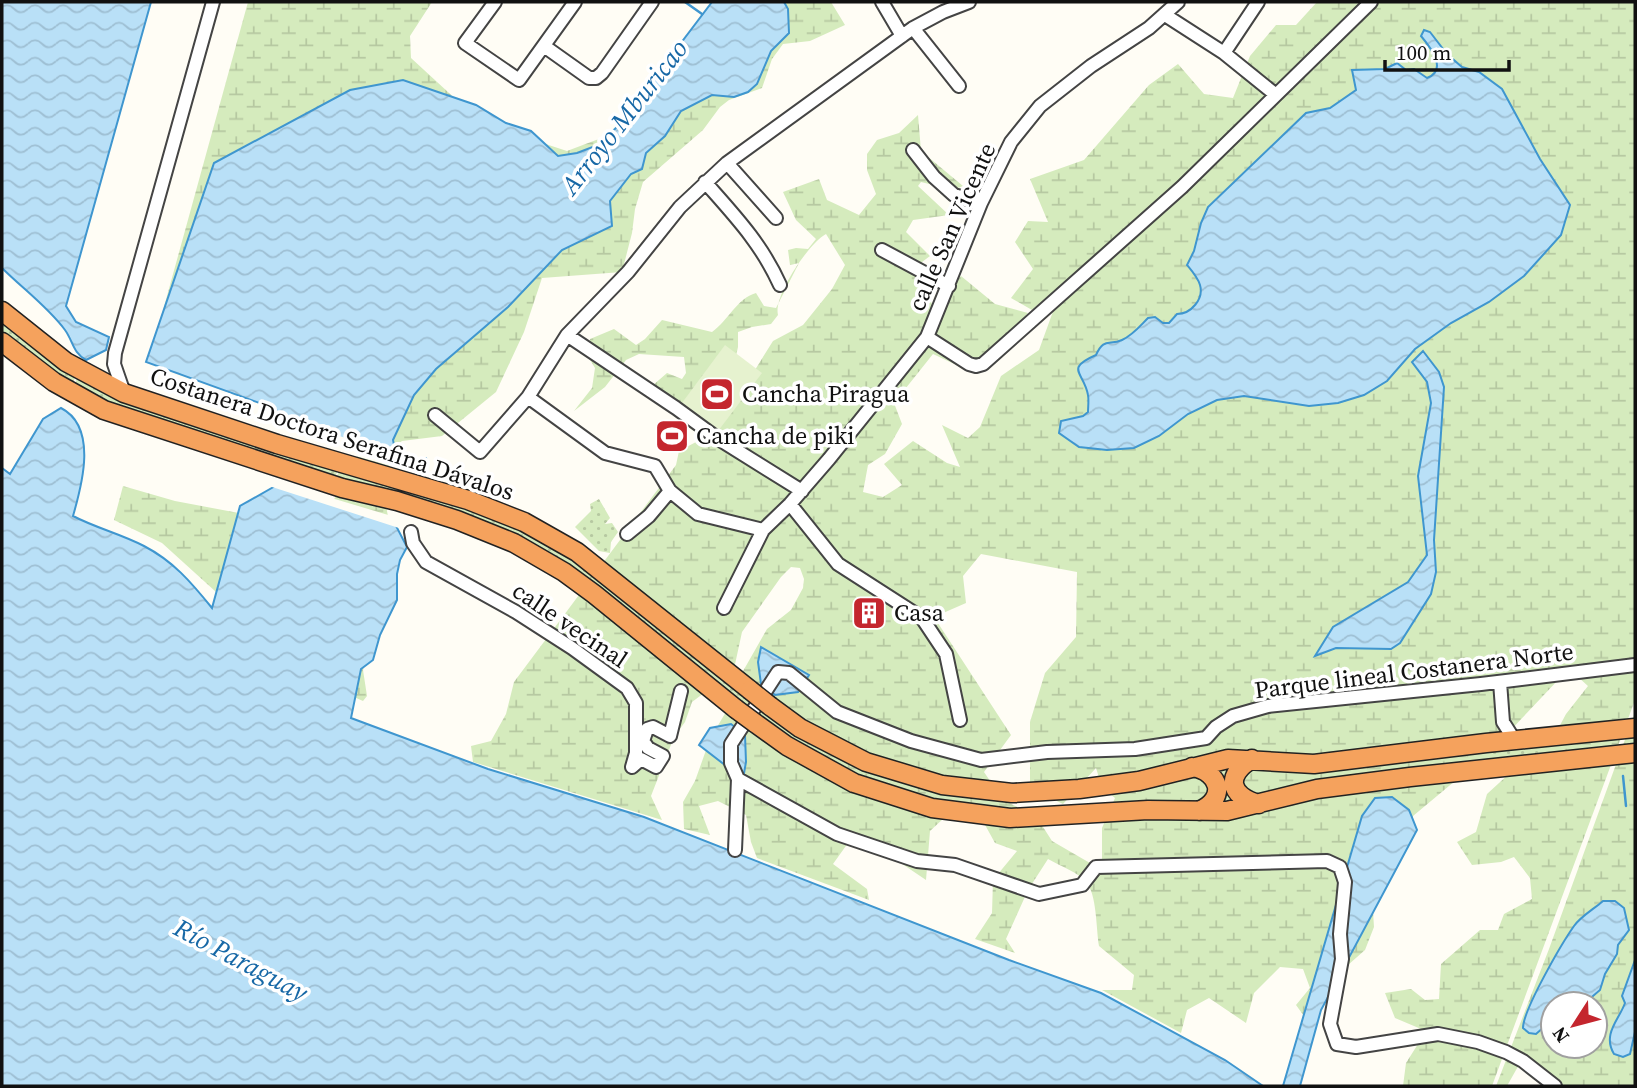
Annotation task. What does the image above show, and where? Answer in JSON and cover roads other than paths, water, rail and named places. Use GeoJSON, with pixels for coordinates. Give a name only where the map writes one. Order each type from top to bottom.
{"type":"FeatureCollection","features":[{"type":"Feature","properties":{"kind":"highway","name":"Costanera Doctora Serafina Dávalos"},"geometry":{"type":"LineString","coordinates":[[2,312],[66,362],[124,393],[277,444],[468,500],[524,522],[576,552],[800,728],[866,762],[942,785],[1012,793],[1079,789],[1139,781],[1228,759],[1314,764],[1635,728]]}},
{"type":"Feature","properties":{"kind":"highway","name":"Costanera Doctora Serafina Dávalos"},"geometry":{"type":"LineString","coordinates":[[2,342],[54,382],[104,410],[342,488],[397,501],[457,520],[514,543],[564,572],[736,709],[787,746],[854,783],[932,808],[1010,818],[1148,810],[1227,811],[1317,789],[1635,753]]}},
{"type":"Feature","properties":{"kind":"highway"},"geometry":{"type":"LineString","coordinates":[[1252,759],[1236,772],[1233,781],[1240,795],[1247,801],[1259,804]]}},
{"type":"Feature","properties":{"kind":"highway"},"geometry":{"type":"LineString","coordinates":[[1192,767],[1208,772],[1216,783],[1217,792],[1213,801],[1199,811]]}},
{"type":"Feature","properties":{"kind":"street"},"geometry":{"type":"LineString","coordinates":[[124,393],[114,364],[115,353],[213,2]]}},
{"type":"Feature","properties":{"kind":"street"},"geometry":{"type":"LineString","coordinates":[[495,2],[465,43],[519,80],[575,2]]}},
{"type":"Feature","properties":{"kind":"street"},"geometry":{"type":"LineString","coordinates":[[544,46],[589,78],[596,78],[652,2]]}},
{"type":"Feature","properties":{"kind":"street"},"geometry":{"type":"LineString","coordinates":[[881,2],[902,36]]}},
{"type":"Feature","properties":{"kind":"street"},"geometry":{"type":"LineString","coordinates":[[435,415],[480,452],[528,397],[567,335],[628,272],[666,223],[705,181],[913,28],[969,2]]}},
{"type":"Feature","properties":{"kind":"street","name":"calle San Vicente"},"geometry":{"type":"LineString","coordinates":[[724,608],[763,530],[802,491],[927,337],[981,203],[1011,142],[1041,106],[1091,66],[1149,28],[1178,2]]}},
{"type":"Feature","properties":{"kind":"street"},"geometry":{"type":"LineString","coordinates":[[1224,53],[1258,2]]}},
{"type":"Feature","properties":{"kind":"street"},"geometry":{"type":"LineString","coordinates":[[927,337],[969,364],[983,364],[1182,187],[1371,2]]}},
{"type":"Feature","properties":{"kind":"street"},"geometry":{"type":"LineString","coordinates":[[1165,15],[1224,53],[1276,95]]}},
{"type":"Feature","properties":{"kind":"street"},"geometry":{"type":"LineString","coordinates":[[913,28],[960,86]]}},
{"type":"Feature","properties":{"kind":"street"},"geometry":{"type":"LineString","coordinates":[[913,150],[934,177],[954,195],[981,203]]}},
{"type":"Feature","properties":{"kind":"street"},"geometry":{"type":"LineString","coordinates":[[727,163],[776,218]]}},
{"type":"Feature","properties":{"kind":"street"},"geometry":{"type":"LineString","coordinates":[[705,181],[751,233],[767,257],[780,285]]}},
{"type":"Feature","properties":{"kind":"street"},"geometry":{"type":"LineString","coordinates":[[882,250],[949,286]]}},
{"type":"Feature","properties":{"kind":"street"},"geometry":{"type":"LineString","coordinates":[[567,335],[717,438],[802,491]]}},
{"type":"Feature","properties":{"kind":"street"},"geometry":{"type":"LineString","coordinates":[[528,397],[605,453],[655,466],[670,491],[698,514],[763,530]]}},
{"type":"Feature","properties":{"kind":"street"},"geometry":{"type":"LineString","coordinates":[[627,534],[649,516],[670,491]]}},
{"type":"Feature","properties":{"kind":"street"},"geometry":{"type":"LineString","coordinates":[[790,504],[838,564],[922,618],[946,654],[960,720]]}},
{"type":"Feature","properties":{"kind":"street","name":"calle vecinal"},"geometry":{"type":"LineString","coordinates":[[411,532],[413,543],[426,562],[516,612],[627,688],[636,703],[636,753],[632,767],[641,759],[656,767],[663,756],[648,748],[643,741],[647,729],[653,727],[670,736],[681,691]]}},
{"type":"Feature","properties":{"kind":"street","name":"Parque lineal Costanera Norte"},"geometry":{"type":"LineString","coordinates":[[738,779],[732,763],[731,744],[778,672],[783,671],[836,712],[912,741],[981,760],[1047,752],[1135,749],[1206,738],[1216,727],[1233,716],[1268,706],[1635,665]]}},
{"type":"Feature","properties":{"kind":"street"},"geometry":{"type":"LineString","coordinates":[[1500,682],[1503,722],[1515,741]]}},
{"type":"Feature","properties":{"kind":"street"},"geometry":{"type":"LineString","coordinates":[[1486,743],[1503,722]]}},
{"type":"Feature","properties":{"kind":"street"},"geometry":{"type":"LineString","coordinates":[[735,849],[738,779],[837,834],[917,861],[955,865],[1039,894],[1082,885],[1096,867],[1327,861],[1340,867],[1345,882],[1340,934],[1342,960],[1330,1024],[1337,1044],[1356,1047],[1438,1034],[1478,1042],[1506,1052],[1523,1061],[1555,1086]]}},
{"type":"Feature","properties":{"kind":"water"},"geometry":{"type":"Polygon","coordinates":[[[2,2],[151,2],[66,306],[76,322],[109,337],[106,350],[86,360],[76,350],[58,322],[2,268],[2,2]]]}},
{"type":"Feature","properties":{"kind":"water"},"geometry":{"type":"Polygon","coordinates":[[[712,2],[784,2],[788,9],[789,33],[771,51],[757,84],[748,92],[734,97],[712,95],[681,111],[665,136],[646,153],[642,169],[631,174],[610,201],[612,226],[562,250],[508,307],[436,369],[414,395],[393,440],[396,455],[409,462],[427,458],[409,468],[291,434],[276,409],[146,362],[214,163],[350,90],[403,80],[476,105],[506,123],[531,131],[558,156],[577,153],[598,145],[618,126],[712,2]]]}},
{"type":"Feature","properties":{"kind":"water"},"geometry":{"type":"Polygon","coordinates":[[[1424,30],[1430,32],[1447,54],[1462,67],[1479,72],[1502,89],[1540,159],[1570,205],[1561,235],[1524,276],[1489,302],[1451,323],[1415,349],[1387,381],[1364,395],[1338,403],[1309,406],[1244,396],[1217,400],[1188,414],[1159,436],[1134,448],[1107,450],[1079,447],[1059,433],[1061,421],[1083,416],[1088,412],[1086,387],[1078,372],[1081,364],[1096,355],[1104,344],[1130,336],[1148,318],[1155,317],[1163,323],[1169,323],[1177,314],[1195,305],[1200,295],[1200,285],[1187,265],[1208,207],[1306,113],[1330,108],[1356,90],[1352,70],[1385,69],[1397,63],[1406,70],[1414,69],[1427,78],[1433,74],[1436,70],[1436,58],[1421,36],[1424,30]]]}},
{"type":"Feature","properties":{"kind":"water"},"geometry":{"type":"Polygon","coordinates":[[[1423,351],[1439,372],[1444,387],[1434,540],[1436,572],[1431,594],[1400,643],[1391,649],[1336,648],[1315,656],[1333,627],[1408,582],[1427,555],[1418,476],[1431,403],[1427,382],[1412,362],[1423,351]]]}},
{"type":"Feature","properties":{"kind":"water","name":"Río Paraguay"},"geometry":{"type":"Polygon","coordinates":[[[61,408],[73,417],[83,442],[83,473],[73,516],[135,542],[164,558],[197,589],[212,608],[240,506],[277,485],[393,520],[407,547],[397,574],[397,600],[380,635],[373,660],[361,669],[351,718],[488,769],[644,817],[1009,960],[1101,993],[1225,1060],[1263,1086],[2,1086],[2,468],[10,474],[43,419],[61,408]]]}},
{"type":"Feature","properties":{"kind":"water"},"geometry":{"type":"Polygon","coordinates":[[[761,647],[809,675],[798,692],[775,695],[761,684],[758,662],[761,647]]]}},
{"type":"Feature","properties":{"kind":"water"},"geometry":{"type":"Polygon","coordinates":[[[731,724],[745,735],[746,762],[743,779],[699,745],[710,728],[731,724]]]}},
{"type":"Feature","properties":{"kind":"water"},"geometry":{"type":"Polygon","coordinates":[[[1392,797],[1409,810],[1417,830],[1321,1010],[1300,1086],[1283,1086],[1362,816],[1375,798],[1392,797]]]}},
{"type":"Feature","properties":{"kind":"water"},"geometry":{"type":"Polygon","coordinates":[[[1603,901],[1615,901],[1624,908],[1629,930],[1618,945],[1617,954],[1605,974],[1600,990],[1539,990],[1539,1031],[1536,1034],[1529,1033],[1523,1028],[1536,992],[1568,935],[1584,916],[1603,901]]]}},
{"type":"Feature","properties":{"kind":"water"},"geometry":{"type":"Polygon","coordinates":[[[1635,960],[1635,1032],[1630,1054],[1623,1057],[1614,1054],[1610,1040],[1613,1027],[1625,1003],[1622,996],[1635,960]]]}},
{"type":"Feature","properties":{"kind":"waterway"},"geometry":{"type":"LineString","coordinates":[[685,2],[702,14]]}},
{"type":"Feature","properties":{"kind":"waterway"},"geometry":{"type":"LineString","coordinates":[[1623,776],[1626,806]]}},
{"type":"Feature","properties":{"kind":"place","name":"Cancha Piragua"},"geometry":{"type":"Point","coordinates":[717,394]}},
{"type":"Feature","properties":{"kind":"place","name":"Cancha de piki"},"geometry":{"type":"Point","coordinates":[672,436]}},
{"type":"Feature","properties":{"kind":"place","name":"Casa"},"geometry":{"type":"Point","coordinates":[869,613]}},
{"type":"Feature","properties":{"kind":"water label","name":"Arroyo Mburicao"},"geometry":{"type":"Point","coordinates":[624,117]}}]}
